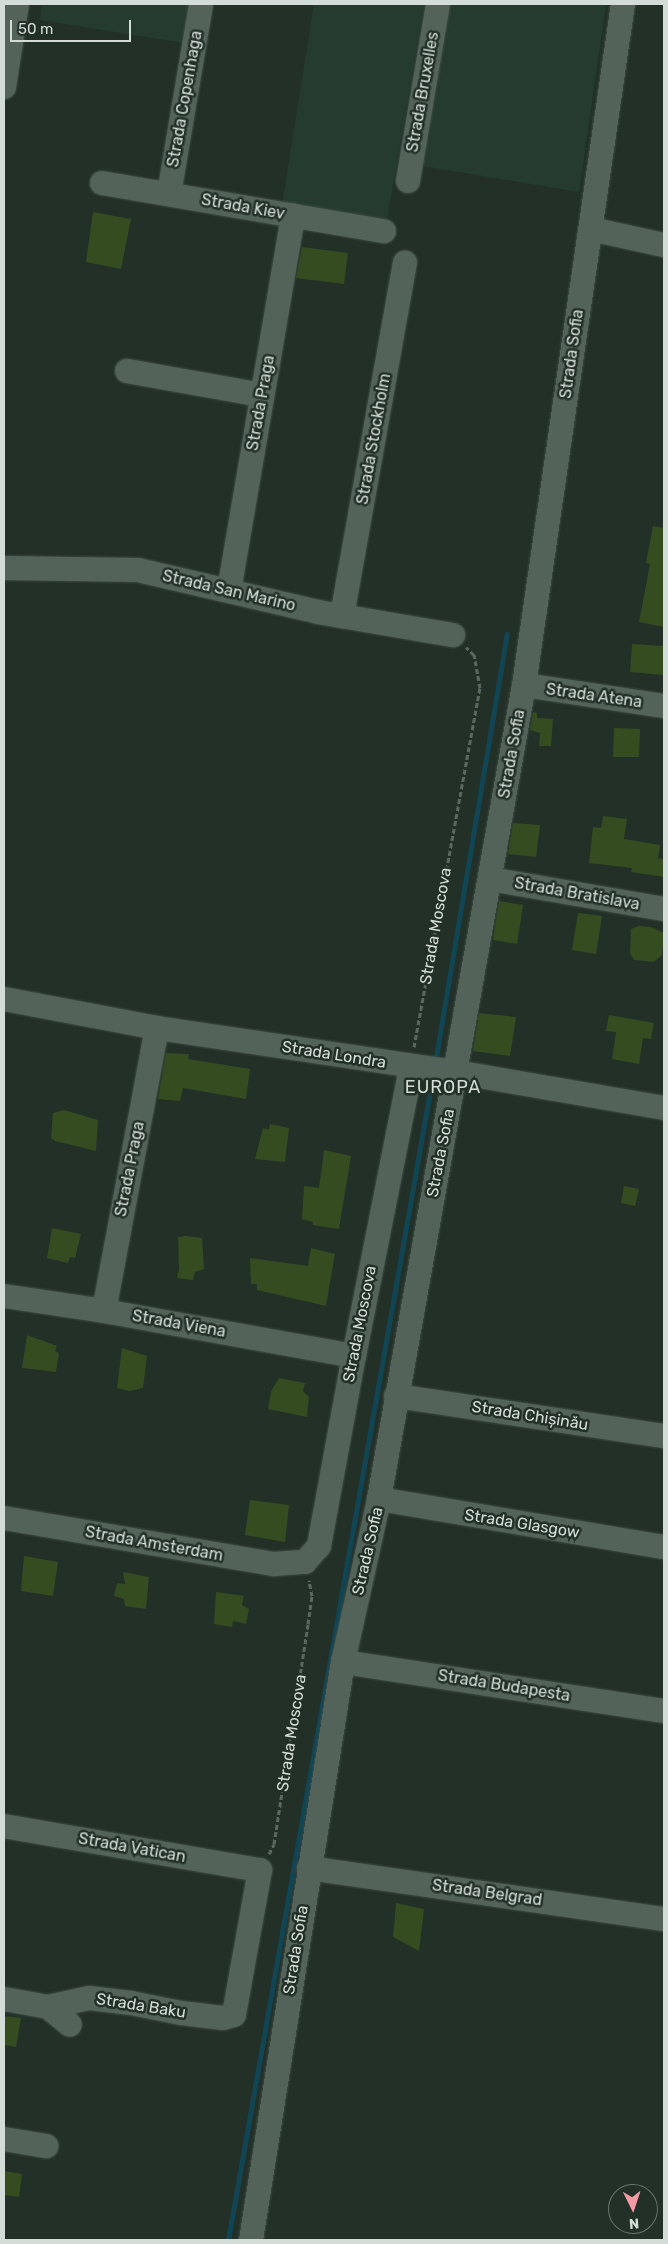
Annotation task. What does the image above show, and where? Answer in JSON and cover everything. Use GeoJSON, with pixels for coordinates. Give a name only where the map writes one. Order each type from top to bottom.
{"type":"FeatureCollection","features":[{"type":"Feature","properties":{"kind":"street"},"geometry":{"type":"LineString","coordinates":[[4,87],[18,4]]}},
{"type":"Feature","properties":{"kind":"street","name":"Strada Copenhaga"},"geometry":{"type":"LineString","coordinates":[[169,194],[201,4]]}},
{"type":"Feature","properties":{"kind":"street","name":"Strada Bruxelles"},"geometry":{"type":"LineString","coordinates":[[408,181],[438,4]]}},
{"type":"Feature","properties":{"kind":"street","name":"Strada Sofia"},"geometry":{"type":"LineString","coordinates":[[251,2240],[343,1662],[379,1500],[396,1396],[434,1070],[490,878],[524,685],[623,4]]}},
{"type":"Feature","properties":{"kind":"street","name":"Strada Kiev"},"geometry":{"type":"LineString","coordinates":[[102,183],[384,231]]}},
{"type":"Feature","properties":{"kind":"street","name":"Strada Praga"},"geometry":{"type":"LineString","coordinates":[[229,591],[293,215]]}},
{"type":"Feature","properties":{"kind":"street"},"geometry":{"type":"LineString","coordinates":[[590,229],[664,244]]}},
{"type":"Feature","properties":{"kind":"street","name":"Strada Stockholm"},"geometry":{"type":"LineString","coordinates":[[342,616],[405,263]]}},
{"type":"Feature","properties":{"kind":"street"},"geometry":{"type":"LineString","coordinates":[[127,371],[262,395]]}},
{"type":"Feature","properties":{"kind":"street","name":"Strada San Marino"},"geometry":{"type":"LineString","coordinates":[[4,568],[138,570],[342,616],[453,635]]}},
{"type":"Feature","properties":{"kind":"street","name":"Strada Atena"},"geometry":{"type":"LineString","coordinates":[[524,685],[664,706]]}},
{"type":"Feature","properties":{"kind":"street","name":"Strada Bratislava"},"geometry":{"type":"LineString","coordinates":[[490,878],[664,909]]}},
{"type":"Feature","properties":{"kind":"street","name":"Strada Londra"},"geometry":{"type":"LineString","coordinates":[[4,999],[156,1028],[434,1070],[664,1108]]}},
{"type":"Feature","properties":{"kind":"street","name":"Strada Praga"},"geometry":{"type":"LineString","coordinates":[[104,1311],[156,1028]]}},
{"type":"Feature","properties":{"kind":"street","name":"Strada Moscova"},"geometry":{"type":"LineString","coordinates":[[305,1562],[319,1546],[354,1356],[434,1070]]}},
{"type":"Feature","properties":{"kind":"street","name":"Strada Viena"},"geometry":{"type":"LineString","coordinates":[[4,1296],[104,1311],[354,1356]]}},
{"type":"Feature","properties":{"kind":"street","name":"Strada Chișinău"},"geometry":{"type":"LineString","coordinates":[[396,1396],[664,1436]]}},
{"type":"Feature","properties":{"kind":"street","name":"Strada Glasgow"},"geometry":{"type":"LineString","coordinates":[[379,1500],[664,1547]]}},
{"type":"Feature","properties":{"kind":"street","name":"Strada Amsterdam"},"geometry":{"type":"LineString","coordinates":[[4,1518],[274,1564],[305,1562]]}},
{"type":"Feature","properties":{"kind":"street","name":"Strada Budapesta"},"geometry":{"type":"LineString","coordinates":[[343,1662],[664,1711]]}},
{"type":"Feature","properties":{"kind":"street","name":"Strada Vatican"},"geometry":{"type":"LineString","coordinates":[[4,1826],[260,1870]]}},
{"type":"Feature","properties":{"kind":"street","name":"Strada Belgrad"},"geometry":{"type":"LineString","coordinates":[[309,1868],[664,1919]]}},
{"type":"Feature","properties":{"kind":"street","name":"Strada Baku"},"geometry":{"type":"LineString","coordinates":[[4,1999],[48,2007],[90,1998],[132,2003],[181,2013],[222,2018],[234,2016],[260,1870]]}},
{"type":"Feature","properties":{"kind":"street","name":"Strada Baku"},"geometry":{"type":"LineString","coordinates":[[48,2007],[70,2025]]}},
{"type":"Feature","properties":{"kind":"street"},"geometry":{"type":"LineString","coordinates":[[4,2139],[46,2146]]}},
{"type":"Feature","properties":{"kind":"path","name":"Strada Moscova"},"geometry":{"type":"LineString","coordinates":[[434,1070],[480,688],[474,655],[453,635]]}},
{"type":"Feature","properties":{"kind":"path","name":"Strada Moscova"},"geometry":{"type":"LineString","coordinates":[[260,1870],[274,1844],[308,1624],[312,1596],[305,1562]]}},
{"type":"Feature","properties":{"kind":"shaded area"},"geometry":{"type":"Polygon","coordinates":[[[42,4],[196,4],[190,44],[40,20],[42,4]]]}},
{"type":"Feature","properties":{"kind":"shaded area"},"geometry":{"type":"Polygon","coordinates":[[[314,4],[424,4],[387,220],[282,205],[314,4]]]}},
{"type":"Feature","properties":{"kind":"shaded area"},"geometry":{"type":"Polygon","coordinates":[[[446,4],[606,4],[579,192],[423,166],[446,4]]]}},
{"type":"Feature","properties":{"kind":"building"},"geometry":{"type":"Polygon","coordinates":[[[93,212],[131,219],[121,269],[86,262],[93,212]]]}},
{"type":"Feature","properties":{"kind":"building"},"geometry":{"type":"Polygon","coordinates":[[[302,247],[348,253],[344,284],[296,278],[302,247]]]}},
{"type":"Feature","properties":{"kind":"building"},"geometry":{"type":"Polygon","coordinates":[[[653,526],[664,528],[664,627],[639,622],[650,564],[646,563],[653,526]]]}},
{"type":"Feature","properties":{"kind":"building"},"geometry":{"type":"Polygon","coordinates":[[[632,644],[664,646],[664,675],[630,672],[632,644]]]}},
{"type":"Feature","properties":{"kind":"building"},"geometry":{"type":"Polygon","coordinates":[[[533,712],[537,713],[537,718],[553,719],[551,746],[539,746],[540,733],[530,730],[533,712]]]}},
{"type":"Feature","properties":{"kind":"building"},"geometry":{"type":"Polygon","coordinates":[[[614,728],[640,729],[639,757],[613,757],[614,728]]]}},
{"type":"Feature","properties":{"kind":"building"},"geometry":{"type":"Polygon","coordinates":[[[603,816],[627,819],[624,839],[660,845],[658,858],[664,859],[664,877],[631,872],[632,868],[589,863],[593,827],[601,828],[603,816]]]}},
{"type":"Feature","properties":{"kind":"building"},"geometry":{"type":"Polygon","coordinates":[[[513,823],[540,825],[536,857],[508,854],[513,823]]]}},
{"type":"Feature","properties":{"kind":"building"},"geometry":{"type":"Polygon","coordinates":[[[499,901],[523,905],[517,944],[493,940],[499,901]]]}},
{"type":"Feature","properties":{"kind":"building"},"geometry":{"type":"Polygon","coordinates":[[[578,913],[602,916],[596,954],[572,950],[578,913]]]}},
{"type":"Feature","properties":{"kind":"building"},"geometry":{"type":"Polygon","coordinates":[[[639,926],[651,927],[664,933],[662,955],[654,962],[634,960],[630,953],[631,929],[639,926]]]}},
{"type":"Feature","properties":{"kind":"building"},"geometry":{"type":"Polygon","coordinates":[[[479,1013],[516,1017],[510,1056],[473,1051],[479,1013]]]}},
{"type":"Feature","properties":{"kind":"building"},"geometry":{"type":"Polygon","coordinates":[[[609,1015],[654,1023],[651,1039],[643,1038],[639,1064],[612,1059],[616,1032],[606,1031],[609,1015]]]}},
{"type":"Feature","properties":{"kind":"building"},"geometry":{"type":"Polygon","coordinates":[[[166,1053],[189,1054],[188,1059],[250,1069],[246,1099],[183,1088],[180,1101],[158,1099],[166,1053]]]}},
{"type":"Feature","properties":{"kind":"building"},"geometry":{"type":"Polygon","coordinates":[[[64,1110],[98,1120],[96,1151],[55,1141],[51,1138],[53,1113],[64,1110]]]}},
{"type":"Feature","properties":{"kind":"building"},"geometry":{"type":"Polygon","coordinates":[[[270,1124],[289,1128],[285,1162],[255,1159],[263,1128],[269,1130],[270,1124]]]}},
{"type":"Feature","properties":{"kind":"building"},"geometry":{"type":"Polygon","coordinates":[[[324,1150],[351,1156],[339,1229],[313,1225],[313,1222],[302,1219],[304,1186],[319,1188],[324,1150]]]}},
{"type":"Feature","properties":{"kind":"building"},"geometry":{"type":"Polygon","coordinates":[[[624,1186],[639,1189],[635,1206],[621,1203],[624,1186]]]}},
{"type":"Feature","properties":{"kind":"building"},"geometry":{"type":"Polygon","coordinates":[[[52,1228],[81,1234],[75,1258],[70,1257],[68,1263],[47,1258],[52,1228]]]}},
{"type":"Feature","properties":{"kind":"building"},"geometry":{"type":"Polygon","coordinates":[[[178,1237],[202,1238],[204,1269],[195,1272],[193,1280],[177,1278],[179,1269],[178,1237]]]}},
{"type":"Feature","properties":{"kind":"building"},"geometry":{"type":"Polygon","coordinates":[[[311,1248],[335,1254],[326,1306],[257,1290],[257,1284],[251,1284],[250,1258],[308,1266],[311,1248]]]}},
{"type":"Feature","properties":{"kind":"building"},"geometry":{"type":"Polygon","coordinates":[[[27,1335],[57,1346],[55,1351],[59,1353],[56,1372],[22,1368],[27,1335]]]}},
{"type":"Feature","properties":{"kind":"building"},"geometry":{"type":"Polygon","coordinates":[[[122,1348],[147,1356],[143,1388],[129,1391],[117,1388],[122,1348]]]}},
{"type":"Feature","properties":{"kind":"building"},"geometry":{"type":"Polygon","coordinates":[[[279,1378],[305,1383],[303,1391],[309,1397],[307,1417],[268,1409],[271,1391],[279,1378]]]}},
{"type":"Feature","properties":{"kind":"building"},"geometry":{"type":"Polygon","coordinates":[[[250,1500],[289,1505],[285,1542],[245,1535],[250,1500]]]}},
{"type":"Feature","properties":{"kind":"building"},"geometry":{"type":"Polygon","coordinates":[[[24,1556],[58,1562],[53,1596],[21,1591],[24,1556]]]}},
{"type":"Feature","properties":{"kind":"building"},"geometry":{"type":"Polygon","coordinates":[[[123,1572],[149,1577],[146,1609],[125,1606],[124,1599],[114,1596],[117,1583],[125,1584],[123,1572]]]}},
{"type":"Feature","properties":{"kind":"building"},"geometry":{"type":"Polygon","coordinates":[[[216,1592],[244,1596],[242,1605],[249,1609],[246,1624],[233,1621],[232,1627],[214,1624],[216,1592]]]}},
{"type":"Feature","properties":{"kind":"building"},"geometry":{"type":"Polygon","coordinates":[[[396,1903],[424,1909],[419,1951],[393,1937],[396,1903]]]}},
{"type":"Feature","properties":{"kind":"building"},"geometry":{"type":"Polygon","coordinates":[[[4,2016],[21,2018],[16,2047],[4,2045],[4,2016]]]}},
{"type":"Feature","properties":{"kind":"building"},"geometry":{"type":"Polygon","coordinates":[[[4,2171],[22,2174],[19,2197],[4,2195],[4,2171]]]}},
{"type":"Feature","properties":{"kind":"waterway"},"geometry":{"type":"LineString","coordinates":[[435,1063],[507,634]]}},
{"type":"Feature","properties":{"kind":"waterway"},"geometry":{"type":"LineString","coordinates":[[228,2240],[433,1074]]}},
{"type":"Feature","properties":{"kind":"district","name":"EUROPA"},"geometry":{"type":"Point","coordinates":[443,1087]}}]}
